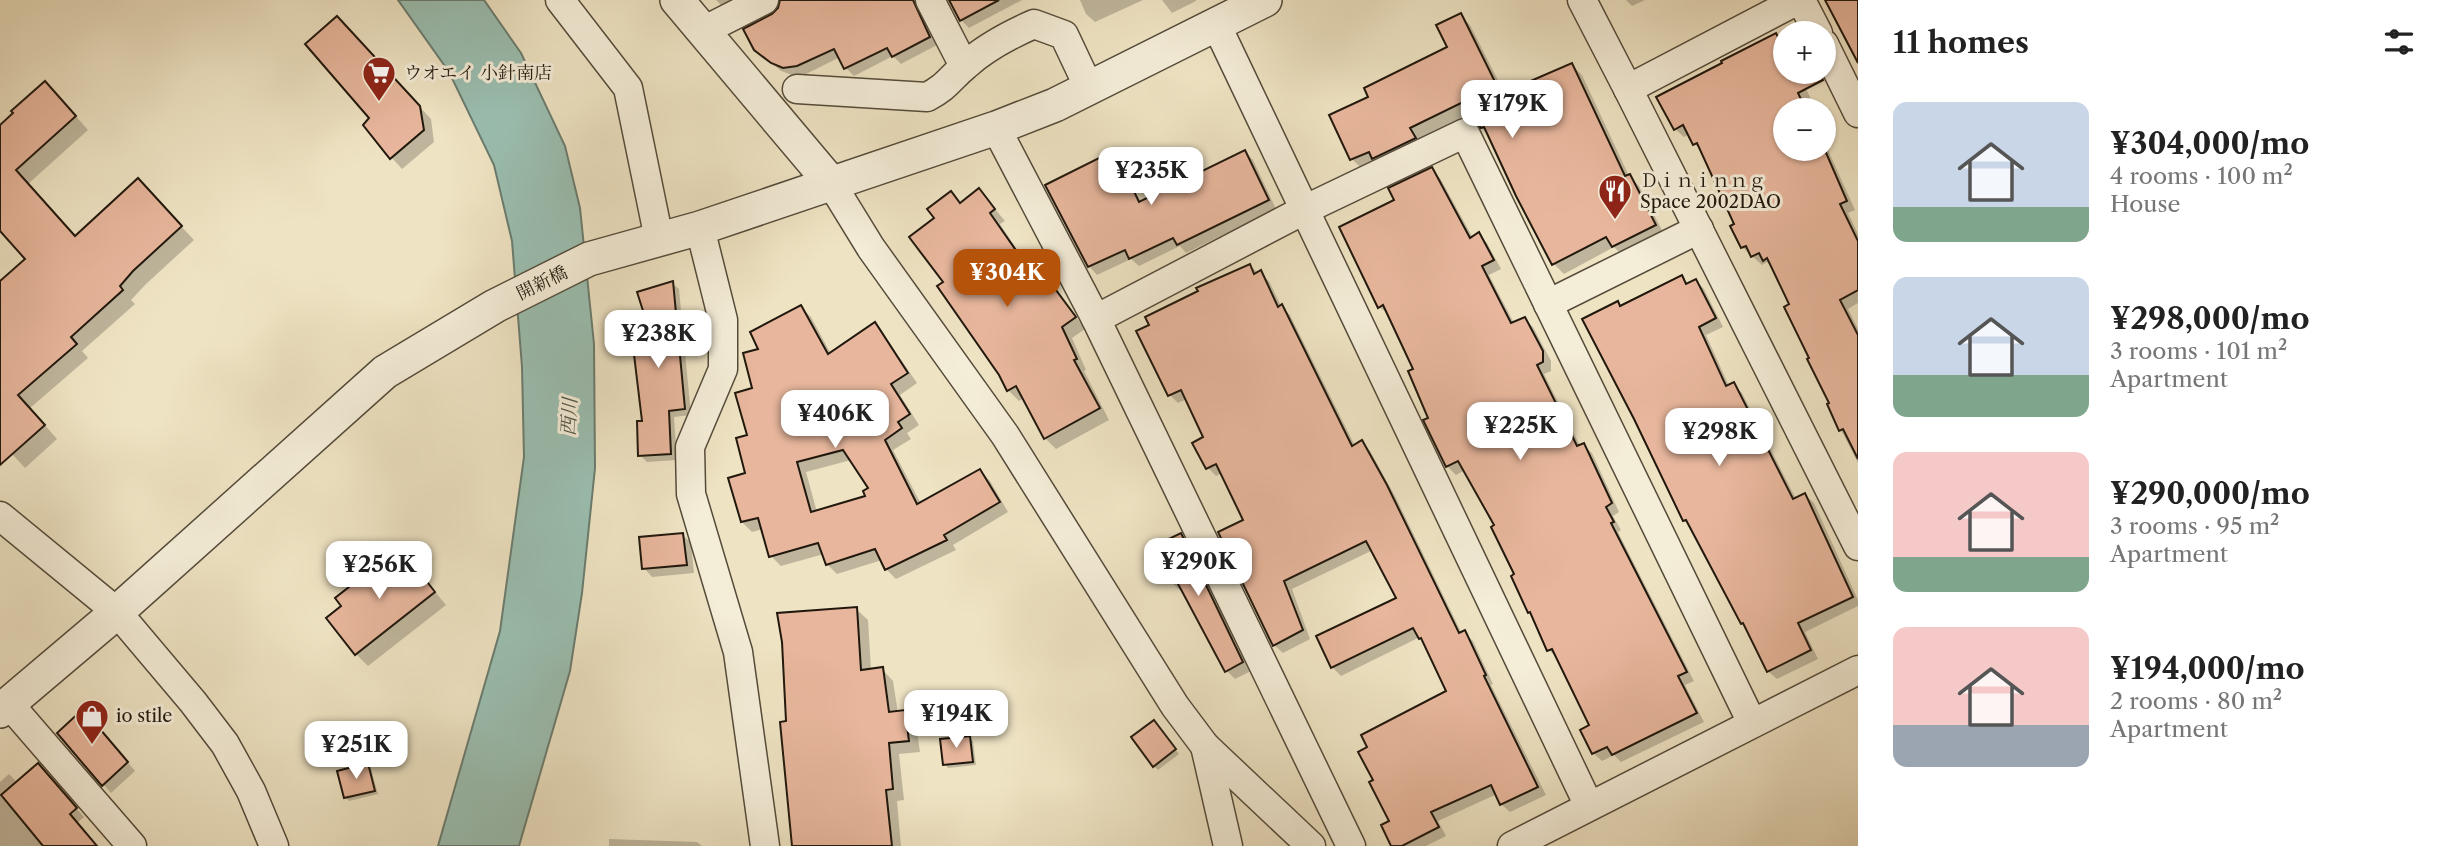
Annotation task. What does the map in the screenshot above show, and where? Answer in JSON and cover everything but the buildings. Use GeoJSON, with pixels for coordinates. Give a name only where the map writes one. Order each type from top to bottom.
{"type":"FeatureCollection","features":[{"type":"Feature","properties":{"kind":"street"},"geometry":{"type":"LineString","coordinates":[[560,0],[628,88],[659,239]]}},
{"type":"Feature","properties":{"kind":"street"},"geometry":{"type":"LineString","coordinates":[[677,0],[831,183],[872,248],[1005,435],[1175,706],[1205,746],[1311,846]]}},
{"type":"Feature","properties":{"kind":"street"},"geometry":{"type":"LineString","coordinates":[[703,31],[764,0]]}},
{"type":"Feature","properties":{"kind":"street"},"geometry":{"type":"LineString","coordinates":[[930,0],[964,66]]}},
{"type":"Feature","properties":{"kind":"street","name":"開新橋"},"geometry":{"type":"LineString","coordinates":[[4,707],[117,612],[384,372],[495,306],[589,260],[700,228],[996,128],[1055,105],[1265,0]]}},
{"type":"Feature","properties":{"kind":"street"},"geometry":{"type":"LineString","coordinates":[[1582,0],[1858,546]]}},
{"type":"Feature","properties":{"kind":"street"},"geometry":{"type":"LineString","coordinates":[[1629,89],[1800,0],[1811,21]]}},
{"type":"Feature","properties":{"kind":"street"},"geometry":{"type":"LineString","coordinates":[[797,89],[927,97],[944,88],[964,66],[1003,38],[1034,24],[1064,35],[1089,88]]}},
{"type":"Feature","properties":{"kind":"street"},"geometry":{"type":"LineString","coordinates":[[1216,24],[1589,806]]}},
{"type":"Feature","properties":{"kind":"street"},"geometry":{"type":"LineString","coordinates":[[1836,68],[1858,113]]}},
{"type":"Feature","properties":{"kind":"street"},"geometry":{"type":"LineString","coordinates":[[996,128],[1096,319],[1351,846]]}},
{"type":"Feature","properties":{"kind":"street"},"geometry":{"type":"LineString","coordinates":[[1096,319],[1304,210],[1465,132],[1752,723]]}},
{"type":"Feature","properties":{"kind":"street"},"geometry":{"type":"LineString","coordinates":[[700,228],[723,320],[723,369],[690,447],[691,494],[738,652],[765,846]]}},
{"type":"Feature","properties":{"kind":"street"},"geometry":{"type":"LineString","coordinates":[[1548,304],[1699,229]]}},
{"type":"Feature","properties":{"kind":"street"},"geometry":{"type":"LineString","coordinates":[[0,516],[117,612],[193,702],[225,744],[251,791],[274,846]]}},
{"type":"Feature","properties":{"kind":"street"},"geometry":{"type":"LineString","coordinates":[[1512,846],[1858,670]]}},
{"type":"Feature","properties":{"kind":"street"},"geometry":{"type":"LineString","coordinates":[[4,707],[132,846]]}},
{"type":"Feature","properties":{"kind":"street"},"geometry":{"type":"LineString","coordinates":[[1205,746],[1228,846]]}},
{"type":"Feature","properties":{"kind":"water","name":"西川"},"geometry":{"type":"Polygon","coordinates":[[[398,0],[484,0],[521,53],[565,146],[580,208],[594,344],[595,468],[582,593],[570,671],[519,846],[438,846],[500,631],[524,457],[522,367],[512,241],[494,165],[449,72],[398,0]]]}},
{"type":"Feature","properties":{"kind":"place","name":"ウオエイ 小針南店"},"geometry":{"type":"Point","coordinates":[379,103]}},
{"type":"Feature","properties":{"kind":"place","name":"Ｄｉｎｉｎｎｇ Space 2002DAO"},"geometry":{"type":"Point","coordinates":[1615,221]}},
{"type":"Feature","properties":{"kind":"place","name":"io stile"},"geometry":{"type":"Point","coordinates":[92,746]}}]}
